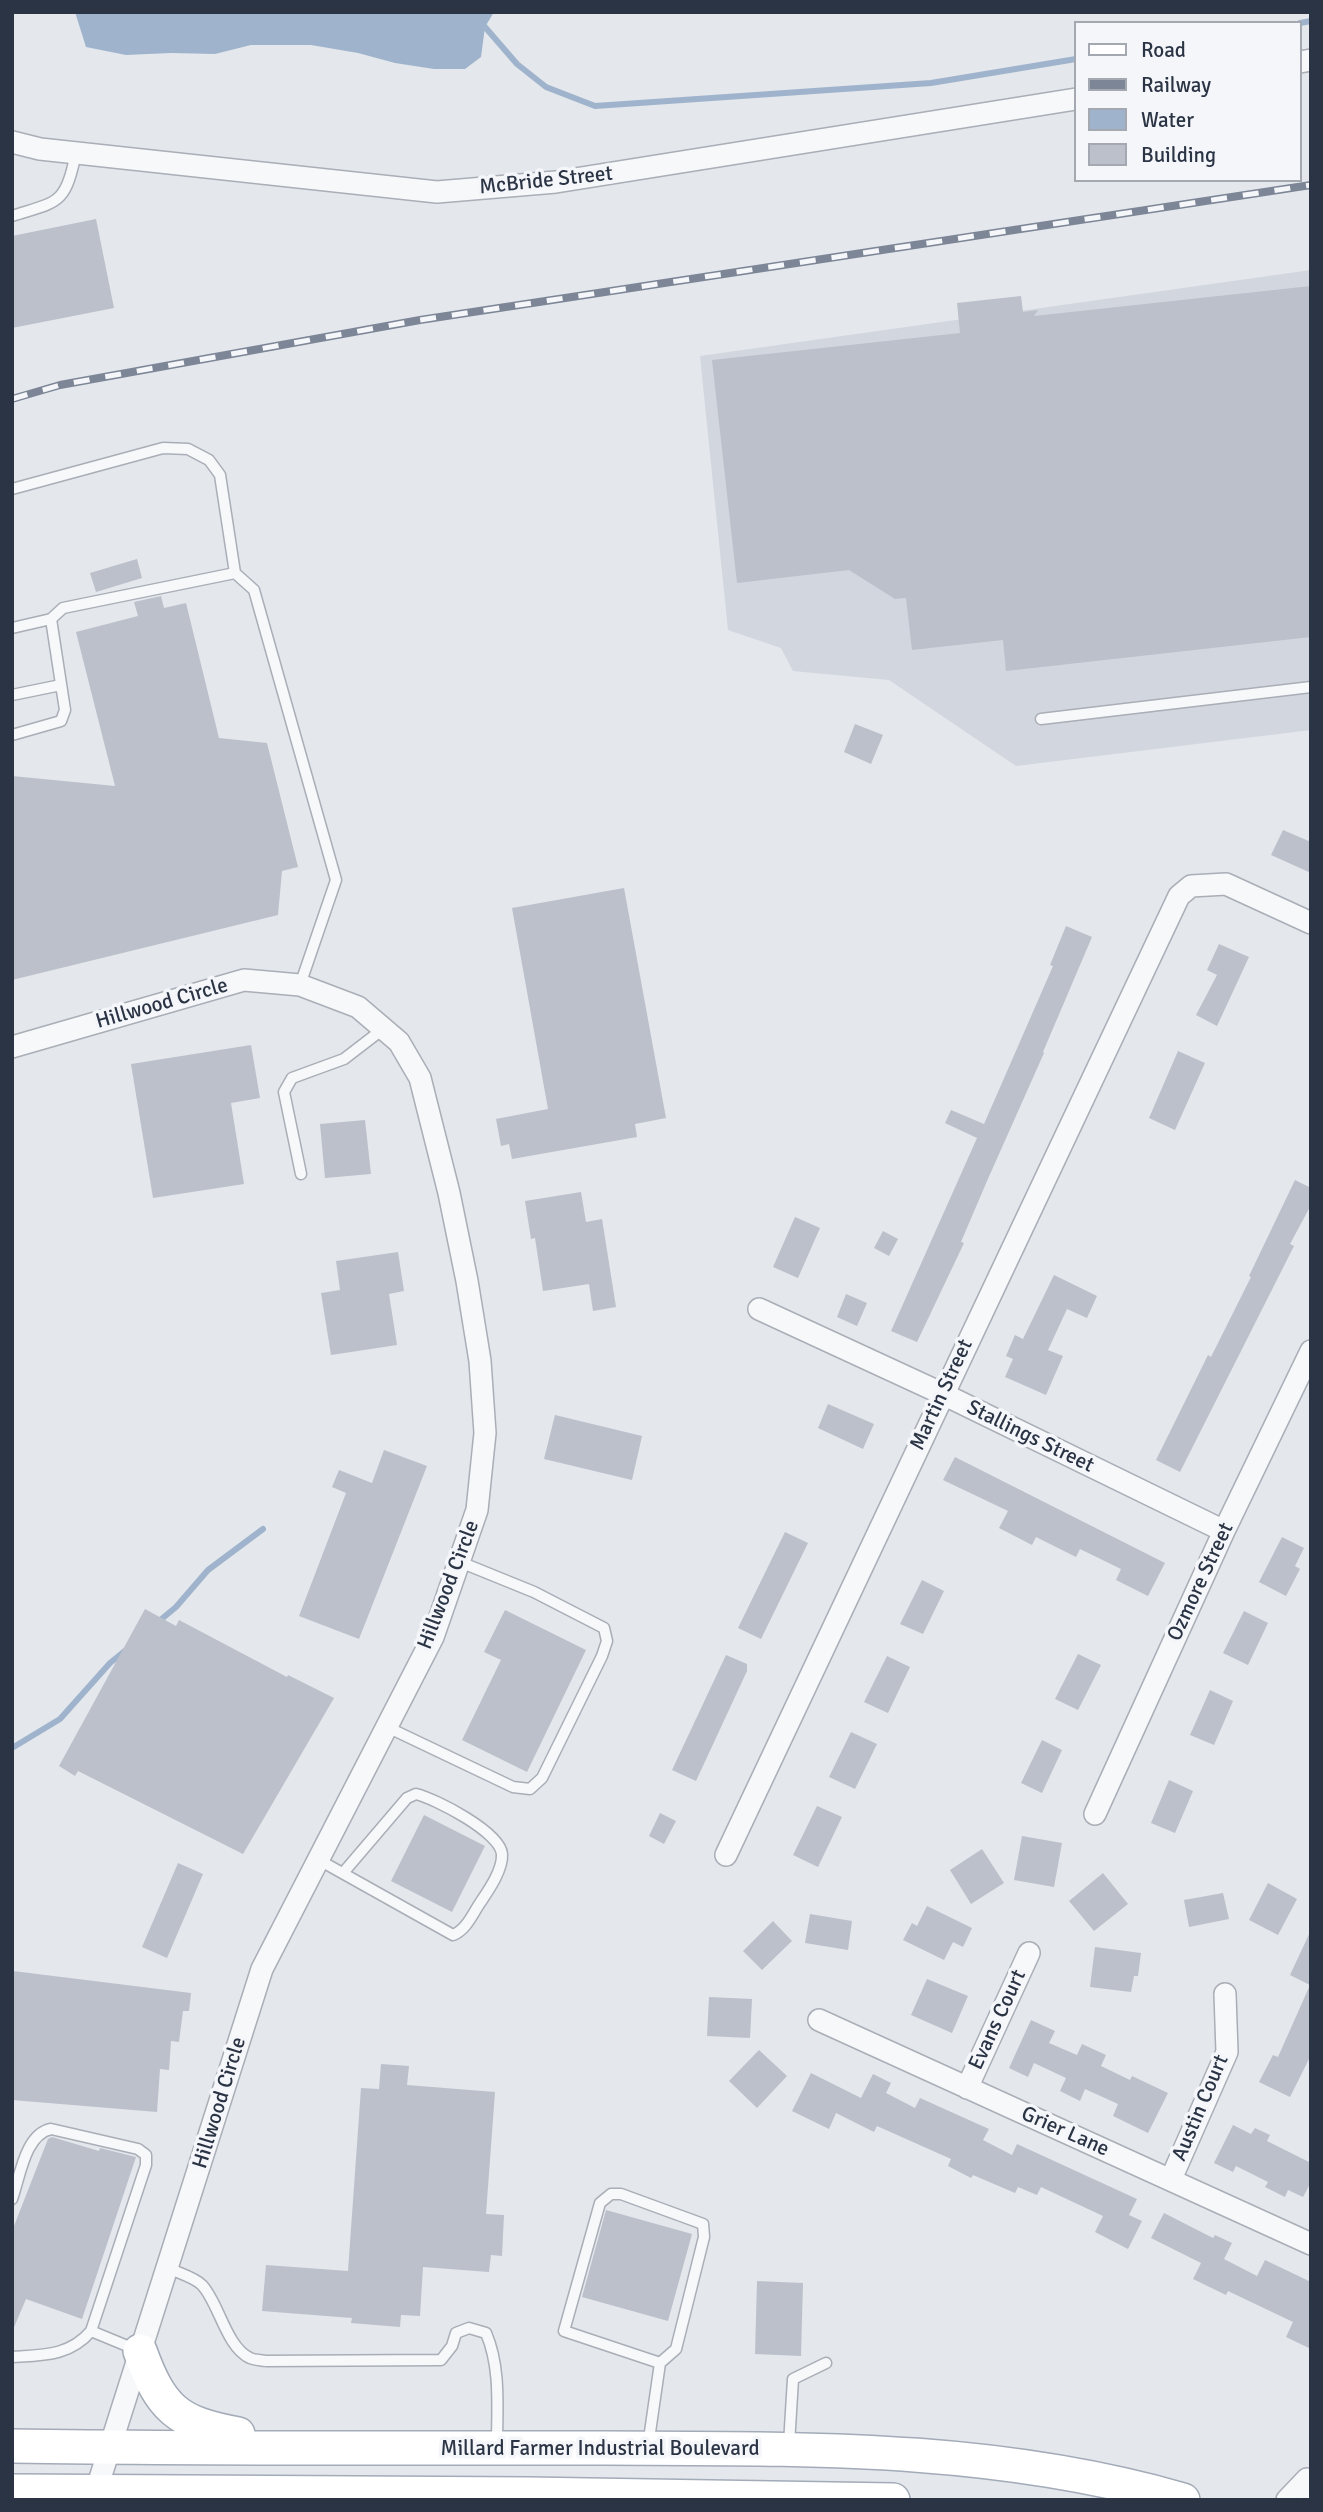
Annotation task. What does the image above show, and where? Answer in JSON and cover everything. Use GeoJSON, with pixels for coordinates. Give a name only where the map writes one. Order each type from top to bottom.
{"type":"FeatureCollection","features":[{"type":"Feature","properties":{"kind":"main road"},"geometry":{"type":"LineString","coordinates":[[140,2351],[150,2380],[168,2407],[187,2421],[218,2430],[310,2447]]}},
{"type":"Feature","properties":{"kind":"main road","name":"Millard Farmer Industrial Boulevard"},"geometry":{"type":"LineString","coordinates":[[12,2446],[647,2448],[897,2453],[1012,2463],[1114,2482],[1183,2500]]}},
{"type":"Feature","properties":{"kind":"main road"},"geometry":{"type":"LineString","coordinates":[[12,2491],[94,2495],[528,2494],[893,2500]]}},
{"type":"Feature","properties":{"kind":"street","name":"McBride Street"},"geometry":{"type":"LineString","coordinates":[[12,142],[40,149],[437,192],[556,182],[1074,99]]}},
{"type":"Feature","properties":{"kind":"street","name":"Martin Street"},"geometry":{"type":"LineString","coordinates":[[726,1855],[1179,896],[1191,886],[1226,884],[1311,923]]}},
{"type":"Feature","properties":{"kind":"street","name":"Hillwood Circle"},"geometry":{"type":"LineString","coordinates":[[12,1047],[244,980],[300,985],[358,1007],[399,1042],[420,1078],[449,1193],[480,1361],[485,1433],[477,1510],[433,1637],[262,1969],[94,2495]]}},
{"type":"Feature","properties":{"kind":"street","name":"Stallings Street"},"geometry":{"type":"LineString","coordinates":[[759,1309],[943,1394],[1224,1531]]}},
{"type":"Feature","properties":{"kind":"street","name":"Ozmore Street"},"geometry":{"type":"LineString","coordinates":[[1095,1814],[1224,1531],[1311,1351]]}},
{"type":"Feature","properties":{"kind":"street","name":"Evans Court"},"geometry":{"type":"LineString","coordinates":[[967,2088],[1029,1953]]}},
{"type":"Feature","properties":{"kind":"street","name":"Austin Court"},"geometry":{"type":"LineString","coordinates":[[1171,2179],[1227,2052],[1225,1994]]}},
{"type":"Feature","properties":{"kind":"street","name":"Grier Lane"},"geometry":{"type":"LineString","coordinates":[[819,2020],[1311,2244]]}},
{"type":"Feature","properties":{"kind":"street"},"geometry":{"type":"LineString","coordinates":[[1287,2500],[1309,2480]]}},
{"type":"Feature","properties":{"kind":"lane"},"geometry":{"type":"LineString","coordinates":[[12,216],[55,202],[66,189],[76,153]]}},
{"type":"Feature","properties":{"kind":"lane"},"geometry":{"type":"LineString","coordinates":[[12,489],[163,448],[188,449],[209,460],[220,475],[234,573],[254,590],[336,880],[300,985]]}},
{"type":"Feature","properties":{"kind":"lane"},"geometry":{"type":"LineString","coordinates":[[12,628],[51,619],[63,608],[234,573]]}},
{"type":"Feature","properties":{"kind":"lane"},"geometry":{"type":"LineString","coordinates":[[12,735],[61,721],[65,710],[51,619]]}},
{"type":"Feature","properties":{"kind":"lane"},"geometry":{"type":"LineString","coordinates":[[12,695],[61,685]]}},
{"type":"Feature","properties":{"kind":"lane"},"geometry":{"type":"LineString","coordinates":[[1041,719],[1311,687]]}},
{"type":"Feature","properties":{"kind":"lane"},"geometry":{"type":"LineString","coordinates":[[301,1174],[284,1093],[292,1079],[344,1059],[383,1029]]}},
{"type":"Feature","properties":{"kind":"lane"},"geometry":{"type":"LineString","coordinates":[[387,1727],[513,1787],[530,1789],[542,1778],[602,1656],[607,1641],[604,1628],[534,1592],[460,1562]]}},
{"type":"Feature","properties":{"kind":"lane"},"geometry":{"type":"LineString","coordinates":[[319,1860],[453,1935],[461,1932],[488,1890],[500,1865],[502,1854],[496,1840],[473,1823],[425,1796],[416,1794],[407,1798],[343,1873]]}},
{"type":"Feature","properties":{"kind":"lane"},"geometry":{"type":"LineString","coordinates":[[12,2199],[31,2143],[42,2130],[63,2131],[138,2149],[146,2155],[146,2165],[91,2330],[75,2347],[46,2355],[12,2357]]}},
{"type":"Feature","properties":{"kind":"lane"},"geometry":{"type":"LineString","coordinates":[[647,2448],[660,2363],[676,2349],[704,2237],[703,2224],[621,2194],[611,2194],[600,2203],[564,2331],[660,2363]]}},
{"type":"Feature","properties":{"kind":"lane"},"geometry":{"type":"LineString","coordinates":[[168,2268],[201,2283],[237,2346],[248,2358],[266,2361],[441,2360],[452,2346],[456,2333],[469,2328],[486,2333],[492,2348],[496,2382],[497,2448]]}},
{"type":"Feature","properties":{"kind":"lane"},"geometry":{"type":"LineString","coordinates":[[91,2330],[140,2351]]}},
{"type":"Feature","properties":{"kind":"lane"},"geometry":{"type":"LineString","coordinates":[[789,2451],[793,2379],[825,2363]]}},
{"type":"Feature","properties":{"kind":"shaded area"},"geometry":{"type":"Polygon","coordinates":[[[1311,270],[1311,730],[1016,766],[889,680],[793,671],[781,648],[728,630],[700,356],[1311,270]]]}},
{"type":"Feature","properties":{"kind":"water"},"geometry":{"type":"Polygon","coordinates":[[[75,12],[494,12],[485,27],[481,57],[465,69],[434,69],[311,45],[251,45],[215,54],[126,55],[86,47],[75,12]]]}},
{"type":"Feature","properties":{"kind":"building"},"geometry":{"type":"Polygon","coordinates":[[[96,219],[114,308],[12,328],[12,236],[96,219]]]}},
{"type":"Feature","properties":{"kind":"building"},"geometry":{"type":"Polygon","coordinates":[[[1311,286],[1311,637],[1006,671],[1003,640],[912,650],[906,598],[895,599],[849,570],[737,583],[712,360],[960,333],[957,303],[1021,296],[1023,312],[1038,310],[1034,316],[1311,286]]]}},
{"type":"Feature","properties":{"kind":"building"},"geometry":{"type":"Polygon","coordinates":[[[137,559],[142,578],[96,592],[90,573],[137,559]]]}},
{"type":"Feature","properties":{"kind":"building"},"geometry":{"type":"Polygon","coordinates":[[[161,596],[164,608],[186,603],[219,738],[267,743],[298,867],[282,871],[278,915],[12,980],[12,776],[115,786],[76,632],[138,616],[134,602],[161,596]]]}},
{"type":"Feature","properties":{"kind":"building"},"geometry":{"type":"Polygon","coordinates":[[[855,724],[883,735],[871,764],[844,752],[855,724]]]}},
{"type":"Feature","properties":{"kind":"building"},"geometry":{"type":"Polygon","coordinates":[[[1283,830],[1311,842],[1311,873],[1271,855],[1283,830]]]}},
{"type":"Feature","properties":{"kind":"building"},"geometry":{"type":"Polygon","coordinates":[[[624,888],[666,1118],[635,1124],[637,1137],[512,1159],[509,1144],[501,1146],[496,1119],[548,1109],[512,908],[624,888]]]}},
{"type":"Feature","properties":{"kind":"building"},"geometry":{"type":"Polygon","coordinates":[[[1066,926],[1092,937],[961,1242],[964,1243],[917,1342],[891,1331],[977,1138],[945,1123],[951,1110],[984,1124],[1053,966],[1050,965],[1066,926]]]}},
{"type":"Feature","properties":{"kind":"building"},"geometry":{"type":"Polygon","coordinates":[[[1219,944],[1249,957],[1217,1026],[1196,1015],[1217,975],[1207,970],[1219,944]]]}},
{"type":"Feature","properties":{"kind":"building"},"geometry":{"type":"Polygon","coordinates":[[[251,1045],[260,1098],[231,1103],[244,1184],[153,1198],[131,1064],[251,1045]]]}},
{"type":"Feature","properties":{"kind":"building"},"geometry":{"type":"Polygon","coordinates":[[[1178,1051],[1205,1063],[1175,1130],[1149,1118],[1178,1051]]]}},
{"type":"Feature","properties":{"kind":"building"},"geometry":{"type":"Polygon","coordinates":[[[365,1120],[371,1174],[325,1178],[320,1124],[365,1120]]]}},
{"type":"Feature","properties":{"kind":"building"},"geometry":{"type":"Polygon","coordinates":[[[1295,1180],[1311,1188],[1311,1205],[1290,1244],[1294,1246],[1180,1472],[1156,1460],[1208,1355],[1211,1357],[1251,1277],[1249,1276],[1295,1180]]]}},
{"type":"Feature","properties":{"kind":"building"},"geometry":{"type":"Polygon","coordinates":[[[581,1192],[586,1222],[602,1219],[616,1307],[593,1311],[589,1284],[543,1291],[535,1238],[531,1239],[525,1201],[581,1192]]]}},
{"type":"Feature","properties":{"kind":"building"},"geometry":{"type":"Polygon","coordinates":[[[795,1217],[820,1228],[798,1278],[773,1267],[795,1217]]]}},
{"type":"Feature","properties":{"kind":"building"},"geometry":{"type":"Polygon","coordinates":[[[883,1231],[898,1239],[889,1256],[874,1248],[883,1231]]]}},
{"type":"Feature","properties":{"kind":"building"},"geometry":{"type":"Polygon","coordinates":[[[398,1252],[404,1291],[389,1294],[397,1345],[331,1355],[321,1293],[340,1290],[336,1261],[398,1252]]]}},
{"type":"Feature","properties":{"kind":"building"},"geometry":{"type":"Polygon","coordinates":[[[1054,1275],[1097,1296],[1087,1318],[1067,1309],[1048,1350],[1063,1356],[1046,1395],[1005,1377],[1013,1359],[1006,1356],[1015,1335],[1023,1339],[1054,1275]]]}},
{"type":"Feature","properties":{"kind":"building"},"geometry":{"type":"Polygon","coordinates":[[[846,1294],[867,1303],[857,1326],[837,1317],[846,1294]]]}},
{"type":"Feature","properties":{"kind":"building"},"geometry":{"type":"Polygon","coordinates":[[[828,1404],[874,1424],[863,1449],[818,1428],[828,1404]]]}},
{"type":"Feature","properties":{"kind":"building"},"geometry":{"type":"Polygon","coordinates":[[[555,1415],[642,1436],[632,1480],[544,1459],[555,1415]]]}},
{"type":"Feature","properties":{"kind":"building"},"geometry":{"type":"Polygon","coordinates":[[[384,1450],[427,1466],[359,1639],[299,1616],[346,1493],[332,1487],[339,1470],[372,1483],[384,1450]]]}},
{"type":"Feature","properties":{"kind":"building"},"geometry":{"type":"Polygon","coordinates":[[[955,1457],[1165,1563],[1148,1596],[1116,1580],[1121,1569],[1080,1549],[1076,1557],[1036,1537],[1032,1545],[999,1528],[1008,1511],[943,1480],[955,1457]]]}},
{"type":"Feature","properties":{"kind":"building"},"geometry":{"type":"Polygon","coordinates":[[[785,1532],[808,1543],[761,1639],[738,1628],[785,1532]]]}},
{"type":"Feature","properties":{"kind":"building"},"geometry":{"type":"Polygon","coordinates":[[[1282,1537],[1304,1548],[1295,1566],[1300,1569],[1286,1596],[1259,1582],[1282,1537]]]}},
{"type":"Feature","properties":{"kind":"building"},"geometry":{"type":"Polygon","coordinates":[[[922,1580],[944,1591],[923,1634],[900,1624],[922,1580]]]}},
{"type":"Feature","properties":{"kind":"building"},"geometry":{"type":"Polygon","coordinates":[[[145,1609],[176,1626],[179,1620],[287,1677],[288,1675],[334,1698],[243,1854],[78,1771],[75,1776],[59,1766],[145,1609]]]}},
{"type":"Feature","properties":{"kind":"building"},"geometry":{"type":"Polygon","coordinates":[[[505,1610],[586,1650],[527,1772],[462,1740],[501,1660],[484,1652],[505,1610]]]}},
{"type":"Feature","properties":{"kind":"building"},"geometry":{"type":"Polygon","coordinates":[[[1244,1611],[1268,1623],[1248,1665],[1223,1653],[1244,1611]]]}},
{"type":"Feature","properties":{"kind":"building"},"geometry":{"type":"Polygon","coordinates":[[[1078,1654],[1101,1665],[1078,1710],[1055,1699],[1078,1654]]]}},
{"type":"Feature","properties":{"kind":"building"},"geometry":{"type":"Polygon","coordinates":[[[726,1655],[747,1664],[747,1671],[696,1781],[672,1770],[726,1655]]]}},
{"type":"Feature","properties":{"kind":"building"},"geometry":{"type":"Polygon","coordinates":[[[887,1656],[910,1667],[888,1713],[864,1702],[887,1656]]]}},
{"type":"Feature","properties":{"kind":"building"},"geometry":{"type":"Polygon","coordinates":[[[1210,1690],[1233,1701],[1214,1745],[1190,1735],[1210,1690]]]}},
{"type":"Feature","properties":{"kind":"building"},"geometry":{"type":"Polygon","coordinates":[[[851,1732],[877,1744],[855,1789],[829,1777],[851,1732]]]}},
{"type":"Feature","properties":{"kind":"building"},"geometry":{"type":"Polygon","coordinates":[[[1042,1740],[1062,1750],[1042,1793],[1021,1783],[1042,1740]]]}},
{"type":"Feature","properties":{"kind":"building"},"geometry":{"type":"Polygon","coordinates":[[[1169,1780],[1193,1791],[1175,1833],[1151,1823],[1169,1780]]]}},
{"type":"Feature","properties":{"kind":"building"},"geometry":{"type":"Polygon","coordinates":[[[817,1806],[842,1817],[818,1867],[793,1855],[817,1806]]]}},
{"type":"Feature","properties":{"kind":"building"},"geometry":{"type":"Polygon","coordinates":[[[660,1813],[676,1821],[664,1844],[649,1836],[660,1813]]]}},
{"type":"Feature","properties":{"kind":"building"},"geometry":{"type":"Polygon","coordinates":[[[424,1815],[485,1846],[452,1912],[391,1881],[424,1815]]]}},
{"type":"Feature","properties":{"kind":"building"},"geometry":{"type":"Polygon","coordinates":[[[1022,1836],[1062,1843],[1054,1887],[1014,1880],[1022,1836]]]}},
{"type":"Feature","properties":{"kind":"building"},"geometry":{"type":"Polygon","coordinates":[[[982,1849],[1004,1883],[971,1904],[950,1870],[982,1849]]]}},
{"type":"Feature","properties":{"kind":"building"},"geometry":{"type":"Polygon","coordinates":[[[178,1863],[203,1874],[167,1958],[142,1947],[178,1863]]]}},
{"type":"Feature","properties":{"kind":"building"},"geometry":{"type":"Polygon","coordinates":[[[1103,1873],[1128,1904],[1094,1931],[1069,1901],[1103,1873]]]}},
{"type":"Feature","properties":{"kind":"building"},"geometry":{"type":"Polygon","coordinates":[[[1268,1883],[1297,1899],[1278,1935],[1249,1920],[1268,1883]]]}},
{"type":"Feature","properties":{"kind":"building"},"geometry":{"type":"Polygon","coordinates":[[[1223,1893],[1229,1919],[1189,1927],[1184,1900],[1223,1893]]]}},
{"type":"Feature","properties":{"kind":"building"},"geometry":{"type":"Polygon","coordinates":[[[927,1906],[972,1928],[963,1947],[953,1942],[944,1960],[903,1940],[912,1923],[917,1926],[927,1906]]]}},
{"type":"Feature","properties":{"kind":"building"},"geometry":{"type":"Polygon","coordinates":[[[810,1914],[852,1921],[848,1950],[805,1943],[810,1914]]]}},
{"type":"Feature","properties":{"kind":"building"},"geometry":{"type":"Polygon","coordinates":[[[773,1921],[792,1941],[762,1970],[743,1951],[773,1921]]]}},
{"type":"Feature","properties":{"kind":"building"},"geometry":{"type":"Polygon","coordinates":[[[1311,1930],[1311,2055],[1290,2097],[1259,2082],[1273,2055],[1278,2057],[1310,1985],[1290,1975],[1311,1930]]]}},
{"type":"Feature","properties":{"kind":"building"},"geometry":{"type":"Polygon","coordinates":[[[1095,1947],[1141,1953],[1138,1976],[1134,1976],[1131,1992],[1090,1987],[1095,1947]]]}},
{"type":"Feature","properties":{"kind":"building"},"geometry":{"type":"Polygon","coordinates":[[[13,1971],[191,1993],[189,2011],[183,2011],[179,2042],[171,2041],[169,2070],[160,2069],[157,2112],[12,2100],[13,1971]]]}},
{"type":"Feature","properties":{"kind":"building"},"geometry":{"type":"Polygon","coordinates":[[[927,1979],[968,1996],[952,2033],[911,2015],[927,1979]]]}},
{"type":"Feature","properties":{"kind":"building"},"geometry":{"type":"Polygon","coordinates":[[[709,1997],[752,1999],[750,2038],[707,2036],[709,1997]]]}},
{"type":"Feature","properties":{"kind":"building"},"geometry":{"type":"Polygon","coordinates":[[[1031,2020],[1055,2031],[1049,2043],[1077,2055],[1082,2044],[1106,2055],[1101,2066],[1130,2080],[1132,2076],[1168,2093],[1148,2133],[1113,2116],[1118,2104],[1085,2089],[1080,2101],[1060,2091],[1066,2078],[1034,2063],[1028,2077],[1009,2068],[1031,2020]]]}},
{"type":"Feature","properties":{"kind":"building"},"geometry":{"type":"Polygon","coordinates":[[[759,2050],[787,2076],[757,2108],[729,2081],[759,2050]]]}},
{"type":"Feature","properties":{"kind":"building"},"geometry":{"type":"Polygon","coordinates":[[[381,2064],[409,2066],[407,2085],[495,2092],[486,2214],[504,2215],[502,2256],[491,2255],[489,2272],[423,2267],[420,2316],[401,2315],[400,2327],[351,2323],[352,2318],[262,2311],[266,2265],[348,2271],[361,2088],[379,2089],[381,2064]]]}},
{"type":"Feature","properties":{"kind":"building"},"geometry":{"type":"Polygon","coordinates":[[[811,2073],[861,2098],[873,2074],[891,2083],[886,2093],[915,2108],[920,2098],[989,2129],[983,2140],[1012,2155],[1017,2144],[1137,2199],[1129,2215],[1142,2221],[1128,2249],[1095,2232],[1103,2216],[1041,2187],[1037,2195],[1018,2187],[1015,2193],[973,2175],[971,2178],[948,2166],[951,2159],[877,2126],[874,2132],[836,2113],[829,2129],[792,2111],[811,2073]]]}},
{"type":"Feature","properties":{"kind":"building"},"geometry":{"type":"Polygon","coordinates":[[[1233,2125],[1251,2134],[1255,2128],[1270,2135],[1267,2141],[1311,2163],[1311,2182],[1303,2197],[1288,2190],[1285,2197],[1265,2187],[1268,2182],[1236,2166],[1233,2172],[1214,2163],[1233,2125]]]}},
{"type":"Feature","properties":{"kind":"building"},"geometry":{"type":"Polygon","coordinates":[[[52,2137],[99,2151],[100,2148],[136,2157],[82,2319],[26,2299],[12,2332],[12,2231],[48,2139],[52,2137]]]}},
{"type":"Feature","properties":{"kind":"building"},"geometry":{"type":"Polygon","coordinates":[[[606,2210],[692,2234],[668,2321],[582,2297],[606,2210]]]}},
{"type":"Feature","properties":{"kind":"building"},"geometry":{"type":"Polygon","coordinates":[[[1164,2213],[1213,2238],[1215,2235],[1232,2243],[1224,2259],[1257,2276],[1265,2260],[1311,2282],[1311,2349],[1286,2337],[1293,2322],[1228,2291],[1226,2295],[1193,2279],[1201,2263],[1151,2238],[1164,2213]]]}},
{"type":"Feature","properties":{"kind":"building"},"geometry":{"type":"Polygon","coordinates":[[[757,2281],[803,2283],[801,2356],[755,2354],[757,2281]]]}},
{"type":"Feature","properties":{"kind":"waterway"},"geometry":{"type":"LineString","coordinates":[[1302,23],[1311,21]]}},
{"type":"Feature","properties":{"kind":"waterway"},"geometry":{"type":"LineString","coordinates":[[485,27],[517,64],[546,87],[595,106],[931,83],[1074,59]]}},
{"type":"Feature","properties":{"kind":"waterway"},"geometry":{"type":"LineString","coordinates":[[158,1622],[176,1607],[208,1570],[263,1529]]}},
{"type":"Feature","properties":{"kind":"waterway"},"geometry":{"type":"LineString","coordinates":[[12,1748],[60,1719],[110,1663],[126,1650]]}},
{"type":"Feature","properties":{"kind":"railway"},"geometry":{"type":"LineString","coordinates":[[12,399],[60,385],[420,320],[1311,185]]}}]}
